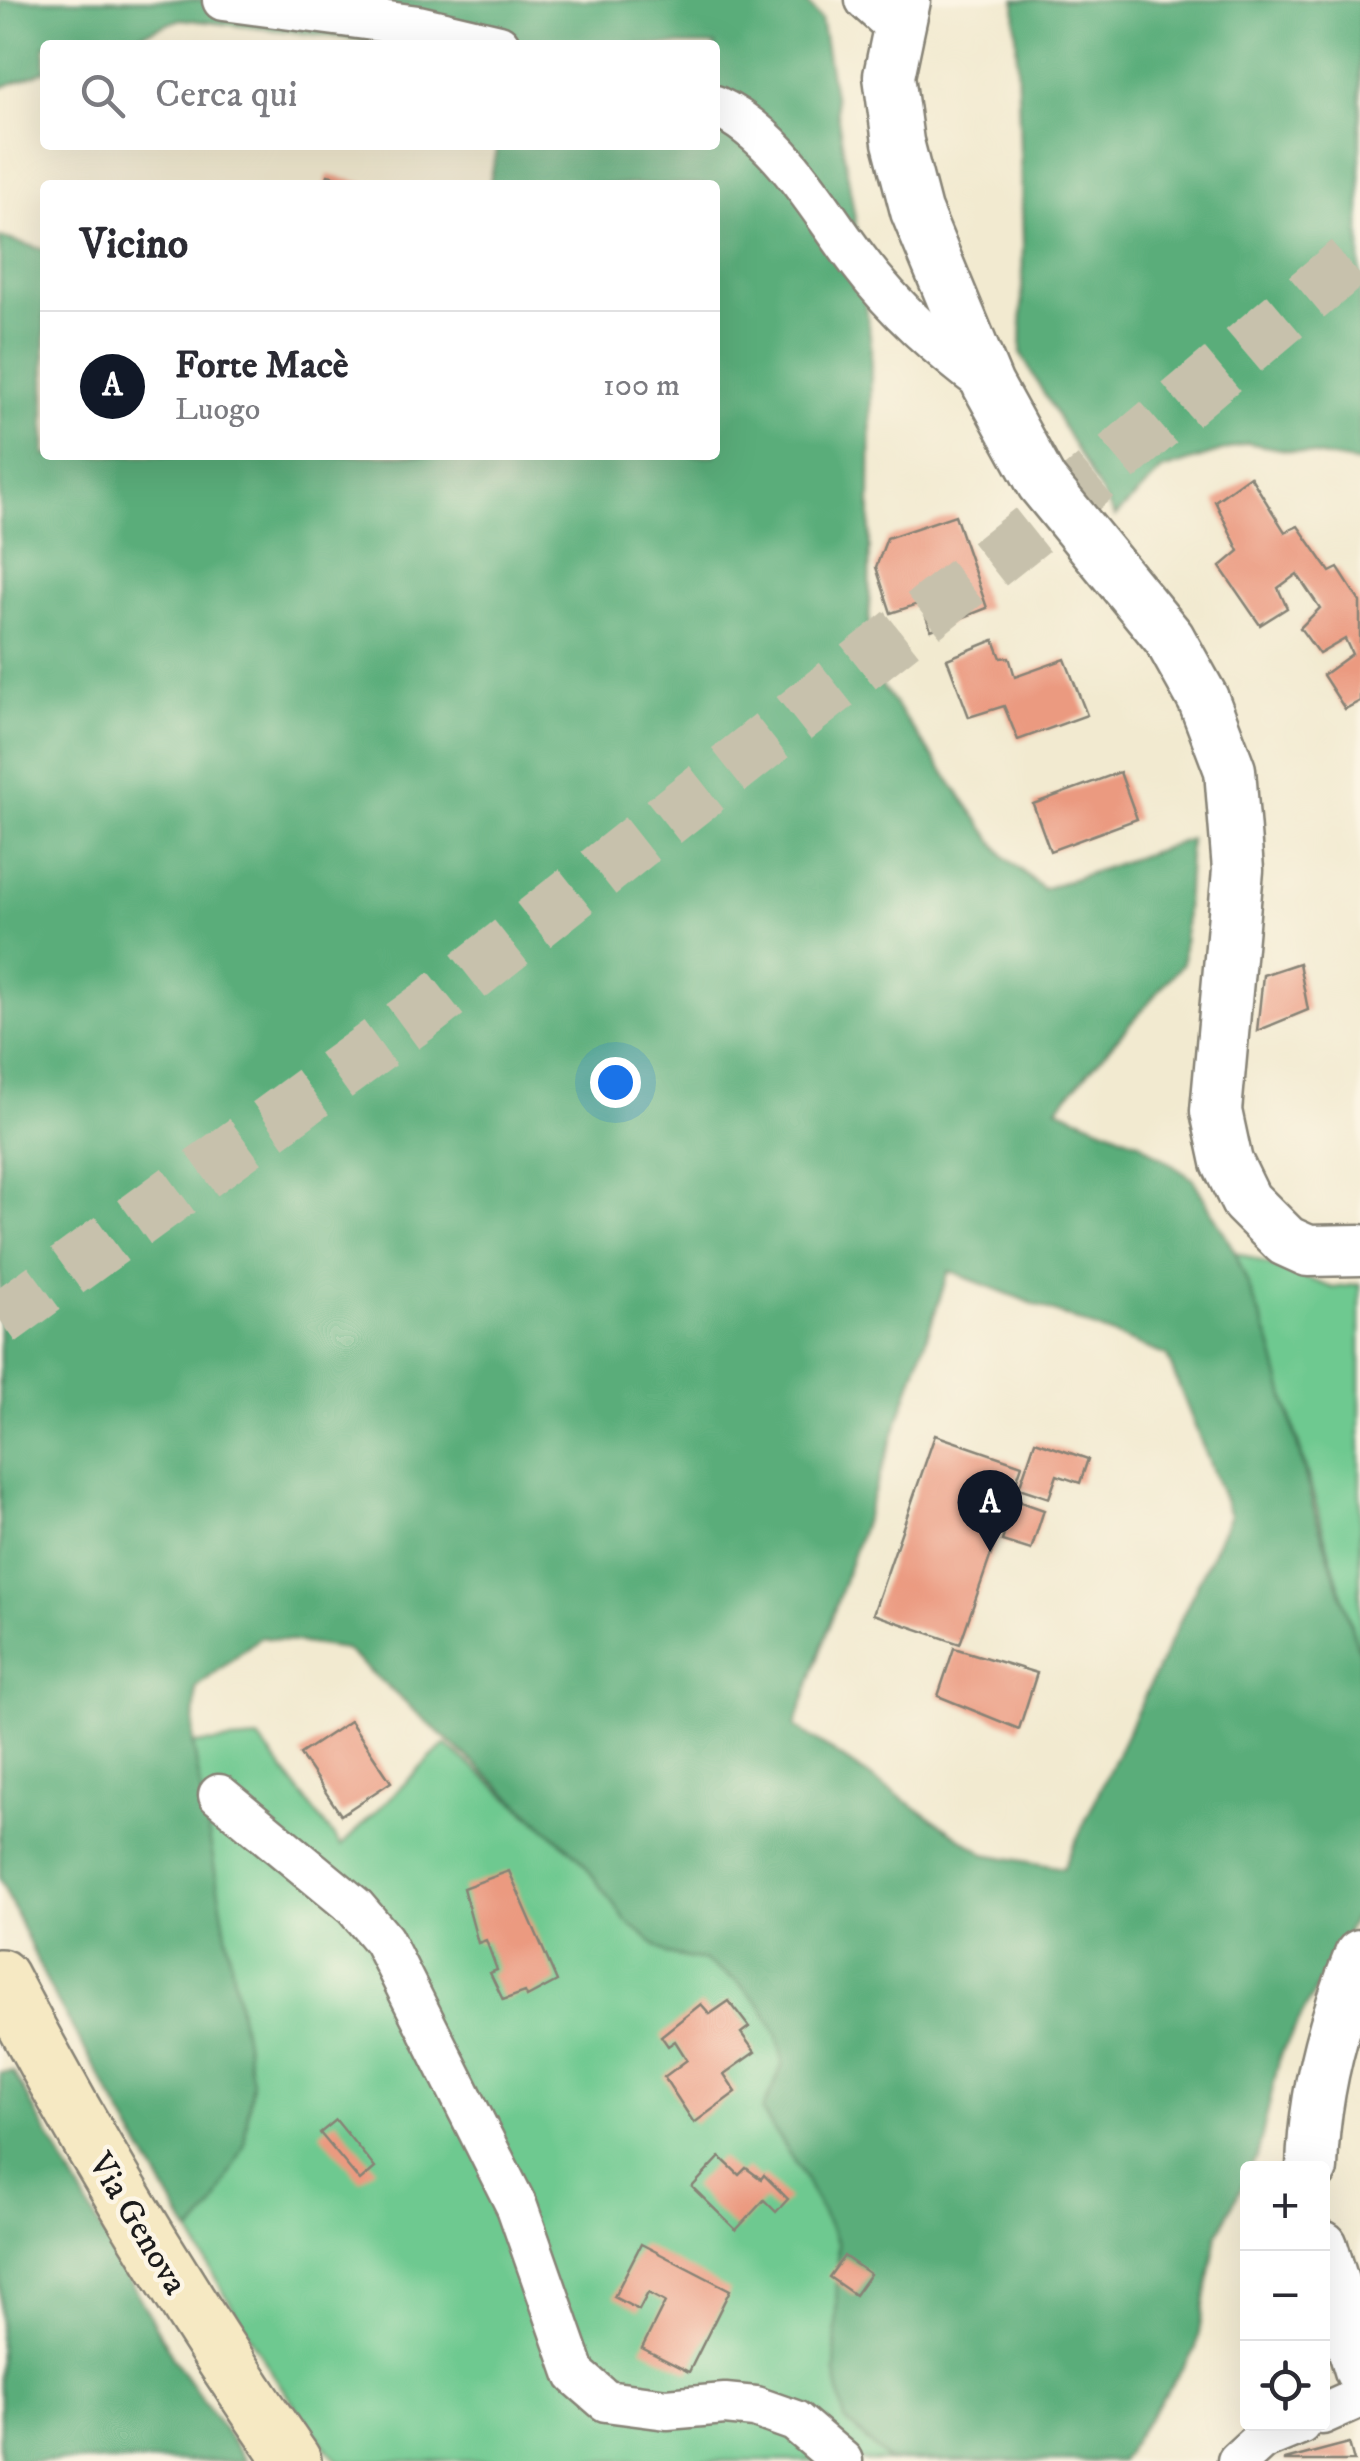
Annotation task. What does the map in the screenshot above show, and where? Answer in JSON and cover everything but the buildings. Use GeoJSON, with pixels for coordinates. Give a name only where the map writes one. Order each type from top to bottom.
{"type":"FeatureCollection","features":[{"type":"Feature","properties":{"kind":"main road","name":"Via Genova"},"geometry":{"type":"LineString","coordinates":[[0,1977],[126,2204],[201,2327],[293,2461]]}},
{"type":"Feature","properties":{"kind":"street"},"geometry":{"type":"LineString","coordinates":[[223,0],[418,26],[478,40]]}},
{"type":"Feature","properties":{"kind":"street"},"geometry":{"type":"LineString","coordinates":[[889,9],[889,76],[898,142],[916,210],[988,385],[1042,483],[1169,638],[1203,699],[1230,770],[1238,870],[1216,1111],[1232,1174],[1246,1201],[1286,1241],[1308,1251],[1360,1250]]}},
{"type":"Feature","properties":{"kind":"street"},"geometry":{"type":"LineString","coordinates":[[720,110],[759,137],[805,184],[861,265],[928,339],[988,385]]}},
{"type":"Feature","properties":{"kind":"street"},"geometry":{"type":"LineString","coordinates":[[219,1795],[355,1906],[383,1940],[517,2207],[576,2375],[606,2401],[667,2409],[726,2404],[755,2407],[795,2420],[842,2461]]}},
{"type":"Feature","properties":{"kind":"street"},"geometry":{"type":"LineString","coordinates":[[1312,2161],[1314,2119],[1338,2008],[1360,1955]]}},
{"type":"Feature","properties":{"kind":"street"},"geometry":{"type":"LineString","coordinates":[[1324,2251],[1360,2370]]}},
{"type":"Feature","properties":{"kind":"street"},"geometry":{"type":"LineString","coordinates":[[1330,2410],[1360,2397]]}},
{"type":"Feature","properties":{"kind":"street"},"geometry":{"type":"LineString","coordinates":[[1238,2461],[1261,2440],[1283,2431]]}},
{"type":"Feature","properties":{"kind":"green space"},"geometry":{"type":"Polygon","coordinates":[[[0,0],[804,0],[821,19],[855,218],[871,344],[869,668],[1004,856],[1043,889],[1190,839],[1183,963],[1057,1108],[1139,1142],[1193,1179],[1235,1252],[1271,1343],[1315,1513],[1360,1654],[1360,1908],[1280,2056],[1257,2158],[1240,2161],[1240,2191],[1217,2235],[1196,2348],[1120,2461],[889,2461],[845,2420],[835,2374],[838,2244],[804,2177],[762,2111],[783,2064],[778,2036],[761,2006],[738,1982],[704,1961],[667,1954],[626,1921],[579,1857],[345,1649],[260,1637],[196,1688],[193,1744],[252,2082],[244,2146],[214,2207],[190,2234],[49,1987],[0,1879],[0,237],[40,249],[40,460],[720,460],[720,180],[490,180],[497,150],[720,150],[720,40],[359,40],[181,19],[126,40],[40,40],[40,73],[0,88],[0,0]],[[949,1271],[795,1726],[985,1854],[1063,1868],[1230,1515],[1167,1356],[949,1271]]]}},
{"type":"Feature","properties":{"kind":"green space"},"geometry":{"type":"Polygon","coordinates":[[[1015,0],[1360,0],[1360,463],[1247,443],[1162,470],[1115,517],[1021,354],[1023,243],[1015,0]]]}},
{"type":"Feature","properties":{"kind":"green space"},"geometry":{"type":"Polygon","coordinates":[[[1235,1252],[1333,1288],[1360,1284],[1360,1654],[1286,1401],[1235,1252]]]}},
{"type":"Feature","properties":{"kind":"green space"},"geometry":{"type":"Polygon","coordinates":[[[259,1739],[341,1846],[445,1744],[579,1857],[626,1921],[667,1954],[704,1961],[738,1982],[761,2006],[778,2036],[783,2064],[762,2112],[804,2177],[838,2244],[835,2374],[845,2420],[889,2461],[338,2461],[277,2380],[190,2234],[214,2207],[215,1881],[193,1744],[259,1739]]]}},
{"type":"Feature","properties":{"kind":"green space"},"geometry":{"type":"Polygon","coordinates":[[[0,2072],[13,2072],[174,2359],[246,2461],[0,2461],[0,2072]]]}},
{"type":"Feature","properties":{"kind":"tunnel"},"geometry":{"type":"LineString","coordinates":[[0,1320],[428,1008],[1038,525],[1360,252]]}},
{"type":"Feature","properties":{"kind":"place","name":"Forte Macè"},"geometry":{"type":"Point","coordinates":[990,1552]}}]}
